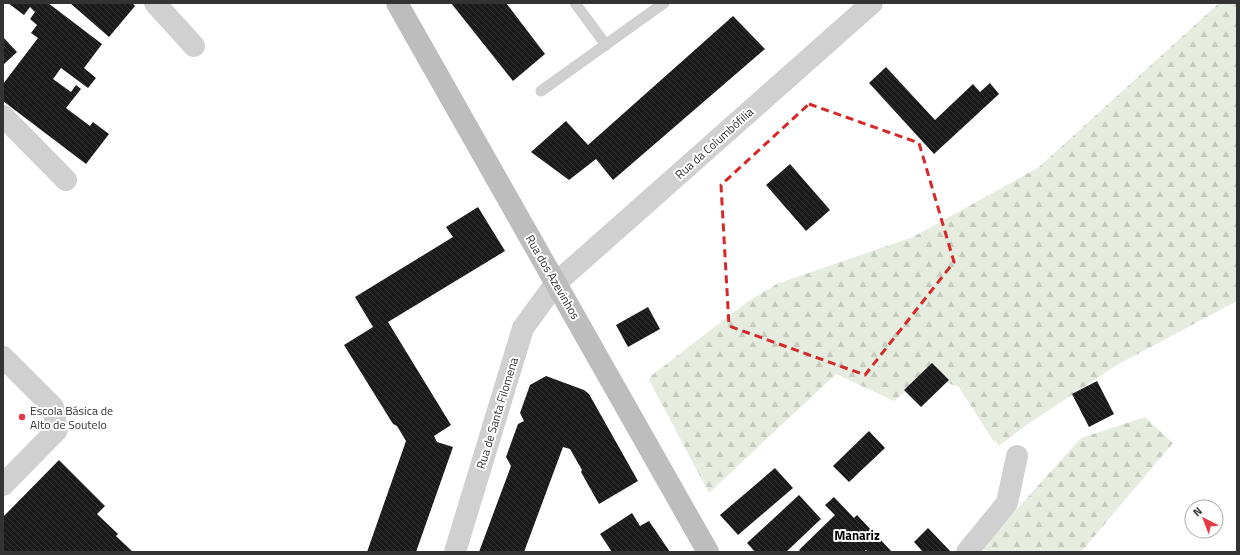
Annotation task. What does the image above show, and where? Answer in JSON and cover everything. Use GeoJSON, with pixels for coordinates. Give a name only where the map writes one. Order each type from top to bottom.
{"type":"FeatureCollection","features":[{"type":"Feature","properties":{"kind":"street"},"geometry":{"type":"LineString","coordinates":[[155,3],[194,46]]}},
{"type":"Feature","properties":{"kind":"street","name":"Rua dos Azevinhos"},"geometry":{"type":"LineString","coordinates":[[397,3],[708,552]]}},
{"type":"Feature","properties":{"kind":"street","name":"Rua da Columbófilia"},"geometry":{"type":"LineString","coordinates":[[556,283],[872,3]]}},
{"type":"Feature","properties":{"kind":"street"},"geometry":{"type":"LineString","coordinates":[[3,116],[66,180]]}},
{"type":"Feature","properties":{"kind":"street","name":"Rua de Santa Filomena"},"geometry":{"type":"LineString","coordinates":[[455,552],[523,328],[556,283]]}},
{"type":"Feature","properties":{"kind":"street"},"geometry":{"type":"LineString","coordinates":[[3,357],[53,407],[57,430],[3,484]]}},
{"type":"Feature","properties":{"kind":"street"},"geometry":{"type":"LineString","coordinates":[[967,552],[1007,503],[1017,456]]}},
{"type":"Feature","properties":{"kind":"lane"},"geometry":{"type":"LineString","coordinates":[[575,3],[606,45]]}},
{"type":"Feature","properties":{"kind":"lane"},"geometry":{"type":"LineString","coordinates":[[541,91],[664,3]]}},
{"type":"Feature","properties":{"kind":"highlighted area"},"geometry":{"type":"Polygon","coordinates":[[[809,104],[919,143],[954,262],[865,375],[729,326],[721,185],[809,104]]]}},
{"type":"Feature","properties":{"kind":"green space"},"geometry":{"type":"Polygon","coordinates":[[[1219,3],[1237,3],[1237,301],[1117,365],[1028,424],[999,446],[995,440],[994,442],[959,387],[925,375],[894,401],[836,374],[709,493],[649,380],[651,376],[747,302],[780,282],[784,283],[785,281],[913,237],[1039,167],[1219,3]]]}},
{"type":"Feature","properties":{"kind":"green space"},"geometry":{"type":"Polygon","coordinates":[[[1145,417],[1173,443],[1081,552],[993,552],[981,549],[1081,438],[1145,417]]]}},
{"type":"Feature","properties":{"kind":"building"},"geometry":{"type":"Polygon","coordinates":[[[8,3],[48,3],[102,44],[84,68],[96,78],[88,88],[61,68],[53,79],[71,92],[76,85],[81,89],[66,108],[90,126],[93,122],[109,134],[86,164],[3,101],[3,84],[38,38],[31,33],[37,25],[30,19],[35,12],[30,7],[24,15],[8,3]]]}},
{"type":"Feature","properties":{"kind":"building"},"geometry":{"type":"Polygon","coordinates":[[[70,3],[132,3],[135,6],[109,37],[70,3]]]}},
{"type":"Feature","properties":{"kind":"building"},"geometry":{"type":"Polygon","coordinates":[[[451,3],[506,3],[545,54],[513,81],[451,3]]]}},
{"type":"Feature","properties":{"kind":"building"},"geometry":{"type":"Polygon","coordinates":[[[733,16],[765,49],[613,180],[596,159],[569,180],[531,152],[566,121],[588,145],[733,16]]]}},
{"type":"Feature","properties":{"kind":"building"},"geometry":{"type":"Polygon","coordinates":[[[3,37],[17,52],[3,65],[3,37]]]}},
{"type":"Feature","properties":{"kind":"building"},"geometry":{"type":"Polygon","coordinates":[[[886,67],[935,120],[973,84],[980,92],[990,83],[999,94],[934,154],[869,83],[886,67]]]}},
{"type":"Feature","properties":{"kind":"building"},"geometry":{"type":"Polygon","coordinates":[[[790,164],[830,210],[806,231],[766,185],[790,164]]]}},
{"type":"Feature","properties":{"kind":"building"},"geometry":{"type":"Polygon","coordinates":[[[478,207],[505,251],[388,322],[451,425],[434,436],[437,442],[453,447],[416,552],[367,552],[406,441],[397,426],[393,424],[344,345],[373,327],[355,297],[453,237],[446,227],[478,207]]]}},
{"type":"Feature","properties":{"kind":"building"},"geometry":{"type":"Polygon","coordinates":[[[648,307],[660,329],[628,347],[616,325],[648,307]]]}},
{"type":"Feature","properties":{"kind":"building"},"geometry":{"type":"Polygon","coordinates":[[[932,363],[949,380],[921,407],[904,390],[932,363]]]}},
{"type":"Feature","properties":{"kind":"building"},"geometry":{"type":"Polygon","coordinates":[[[546,376],[584,390],[589,394],[638,481],[599,504],[570,449],[563,447],[524,552],[479,552],[511,466],[506,457],[518,424],[524,421],[520,413],[530,385],[546,376]]]}},
{"type":"Feature","properties":{"kind":"building"},"geometry":{"type":"Polygon","coordinates":[[[1097,381],[1114,414],[1089,427],[1072,394],[1097,381]]]}},
{"type":"Feature","properties":{"kind":"building"},"geometry":{"type":"Polygon","coordinates":[[[869,431],[885,448],[849,482],[833,466],[869,431]]]}},
{"type":"Feature","properties":{"kind":"building"},"geometry":{"type":"Polygon","coordinates":[[[59,460],[105,506],[97,514],[118,534],[116,536],[133,552],[3,552],[3,517],[59,460]]]}},
{"type":"Feature","properties":{"kind":"building"},"geometry":{"type":"Polygon","coordinates":[[[775,468],[793,488],[738,535],[720,515],[775,468]]]}},
{"type":"Feature","properties":{"kind":"building"},"geometry":{"type":"Polygon","coordinates":[[[799,495],[821,519],[786,552],[755,552],[747,543],[799,495]]]}},
{"type":"Feature","properties":{"kind":"building"},"geometry":{"type":"Polygon","coordinates":[[[834,497],[854,518],[857,515],[892,552],[868,552],[866,550],[864,552],[801,552],[799,550],[835,515],[825,505],[834,497]]]}},
{"type":"Feature","properties":{"kind":"building"},"geometry":{"type":"Polygon","coordinates":[[[632,513],[640,526],[649,521],[670,552],[612,552],[600,534],[632,513]]]}},
{"type":"Feature","properties":{"kind":"building"},"geometry":{"type":"Polygon","coordinates":[[[928,528],[951,552],[923,552],[914,542],[928,528]]]}},
{"type":"Feature","properties":{"kind":"place","name":"Escola Básica de Alto de Soutelo"},"geometry":{"type":"Point","coordinates":[22,417]}},
{"type":"Feature","properties":{"kind":"district","name":"Manariz"},"geometry":{"type":"Point","coordinates":[857,535]}}]}
